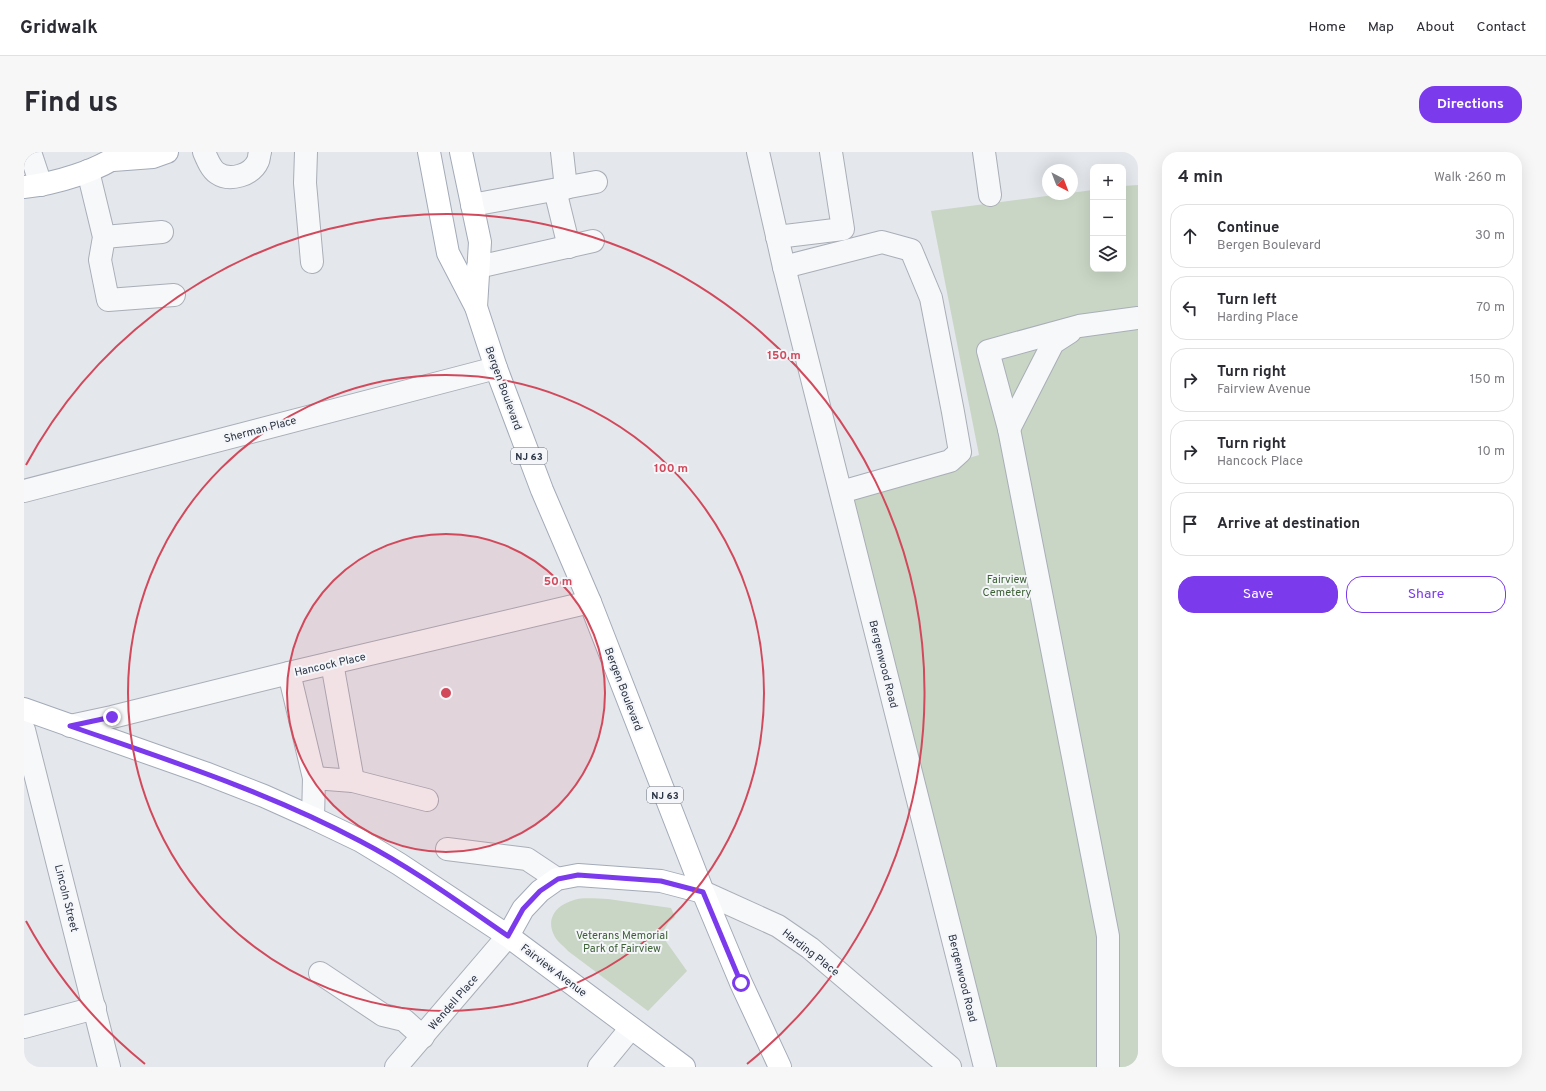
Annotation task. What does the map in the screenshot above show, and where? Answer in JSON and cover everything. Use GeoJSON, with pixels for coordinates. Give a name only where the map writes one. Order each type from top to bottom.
{"type":"FeatureCollection","features":[{"type":"Feature","properties":{"kind":"main road"},"geometry":{"type":"LineString","coordinates":[[32,186],[88,171],[116,155],[153,157],[167,152]]}},
{"type":"Feature","properties":{"kind":"main road","name":"Bergen Boulevard"},"geometry":{"type":"LineString","coordinates":[[429,152],[448,253],[476,307],[496,368],[542,490],[590,602],[703,892],[741,983],[780,1067]]}},
{"type":"Feature","properties":{"kind":"main road","name":"Bergen Boulevard"},"geometry":{"type":"LineString","coordinates":[[461,152],[480,242],[476,307]]}},
{"type":"Feature","properties":{"kind":"main road","name":"Fairview Avenue"},"geometry":{"type":"LineString","coordinates":[[24,709],[205,773],[264,796],[361,841],[399,864],[508,936],[684,1067]]}},
{"type":"Feature","properties":{"kind":"main road","name":"Harding Place"},"geometry":{"type":"LineString","coordinates":[[508,936],[523,909],[540,891],[558,879],[578,875],[661,881],[703,892]]}},
{"type":"Feature","properties":{"kind":"street"},"geometry":{"type":"LineString","coordinates":[[30,152],[32,186]]}},
{"type":"Feature","properties":{"kind":"street"},"geometry":{"type":"LineString","coordinates":[[204,152],[216,172],[224,177],[236,177],[250,171],[258,162],[260,152]]}},
{"type":"Feature","properties":{"kind":"street"},"geometry":{"type":"LineString","coordinates":[[306,152],[305,183],[312,262]]}},
{"type":"Feature","properties":{"kind":"street"},"geometry":{"type":"LineString","coordinates":[[562,152],[561,189],[569,247]]}},
{"type":"Feature","properties":{"kind":"street","name":"Bergenwood Road"},"geometry":{"type":"LineString","coordinates":[[758,152],[783,264],[985,1067]]}},
{"type":"Feature","properties":{"kind":"street"},"geometry":{"type":"LineString","coordinates":[[777,237],[843,229],[832,152]]}},
{"type":"Feature","properties":{"kind":"street"},"geometry":{"type":"LineString","coordinates":[[984,152],[990,195]]}},
{"type":"Feature","properties":{"kind":"street"},"geometry":{"type":"LineString","coordinates":[[88,171],[104,237],[100,260],[108,300],[174,295]]}},
{"type":"Feature","properties":{"kind":"street"},"geometry":{"type":"LineString","coordinates":[[472,205],[596,182]]}},
{"type":"Feature","properties":{"kind":"street"},"geometry":{"type":"LineString","coordinates":[[104,237],[162,232]]}},
{"type":"Feature","properties":{"kind":"street"},"geometry":{"type":"LineString","coordinates":[[478,267],[593,241]]}},
{"type":"Feature","properties":{"kind":"street"},"geometry":{"type":"LineString","coordinates":[[783,264],[882,242],[911,250],[931,298],[960,452],[950,461],[841,492]]}},
{"type":"Feature","properties":{"kind":"street"},"geometry":{"type":"LineString","coordinates":[[1108,1067],[1108,936],[1009,429],[988,351],[1079,326],[1138,318]]}},
{"type":"Feature","properties":{"kind":"street"},"geometry":{"type":"LineString","coordinates":[[1009,429],[1053,343],[1079,326]]}},
{"type":"Feature","properties":{"kind":"street","name":"Sherman Place"},"geometry":{"type":"LineString","coordinates":[[24,491],[496,368]]}},
{"type":"Feature","properties":{"kind":"street","name":"Hancock Place"},"geometry":{"type":"LineString","coordinates":[[70,726],[590,602]]}},
{"type":"Feature","properties":{"kind":"street"},"geometry":{"type":"LineString","coordinates":[[332,663],[353,781]]}},
{"type":"Feature","properties":{"kind":"street"},"geometry":{"type":"LineString","coordinates":[[289,673],[314,778],[313,818]]}},
{"type":"Feature","properties":{"kind":"street","name":"Lincoln Street"},"geometry":{"type":"LineString","coordinates":[[24,730],[109,1067]]}},
{"type":"Feature","properties":{"kind":"street"},"geometry":{"type":"LineString","coordinates":[[314,778],[353,781],[426,800]]}},
{"type":"Feature","properties":{"kind":"street"},"geometry":{"type":"LineString","coordinates":[[447,849],[527,859],[558,879]]}},
{"type":"Feature","properties":{"kind":"street","name":"Harding Place"},"geometry":{"type":"LineString","coordinates":[[703,892],[778,926],[810,948],[950,1067]]}},
{"type":"Feature","properties":{"kind":"street","name":"Wendell Place"},"geometry":{"type":"LineString","coordinates":[[396,1067],[508,936]]}},
{"type":"Feature","properties":{"kind":"street"},"geometry":{"type":"LineString","coordinates":[[320,973],[383,1015],[404,1020],[423,1037]]}},
{"type":"Feature","properties":{"kind":"street"},"geometry":{"type":"LineString","coordinates":[[24,1027],[95,1008]]}},
{"type":"Feature","properties":{"kind":"street"},"geometry":{"type":"LineString","coordinates":[[599,1067],[631,1028]]}},
{"type":"Feature","properties":{"kind":"green space","name":"Fairview Cemetery"},"geometry":{"type":"Polygon","coordinates":[[[1138,185],[1138,1067],[988,1067],[850,493],[979,455],[931,211],[1042,197],[1042,200],[1078,200],[1078,192],[1090,190],[1090,272],[1126,272],[1126,186],[1138,185]]]}},
{"type":"Feature","properties":{"kind":"green space","name":"Veterans Memorial Park of Fairview"},"geometry":{"type":"Polygon","coordinates":[[[578,899],[608,899],[671,908],[675,917],[669,922],[662,933],[665,940],[687,971],[648,1011],[568,951],[557,940],[553,933],[551,921],[556,910],[561,906],[578,899]]]}},
{"type":"Feature","properties":{"kind":"route"},"geometry":{"type":"LineString","coordinates":[[112,717],[70,726],[205,773],[264,796],[361,841],[437,888],[508,936],[523,909],[540,891],[558,879],[578,875],[661,881],[703,892],[741,983]]}}]}
